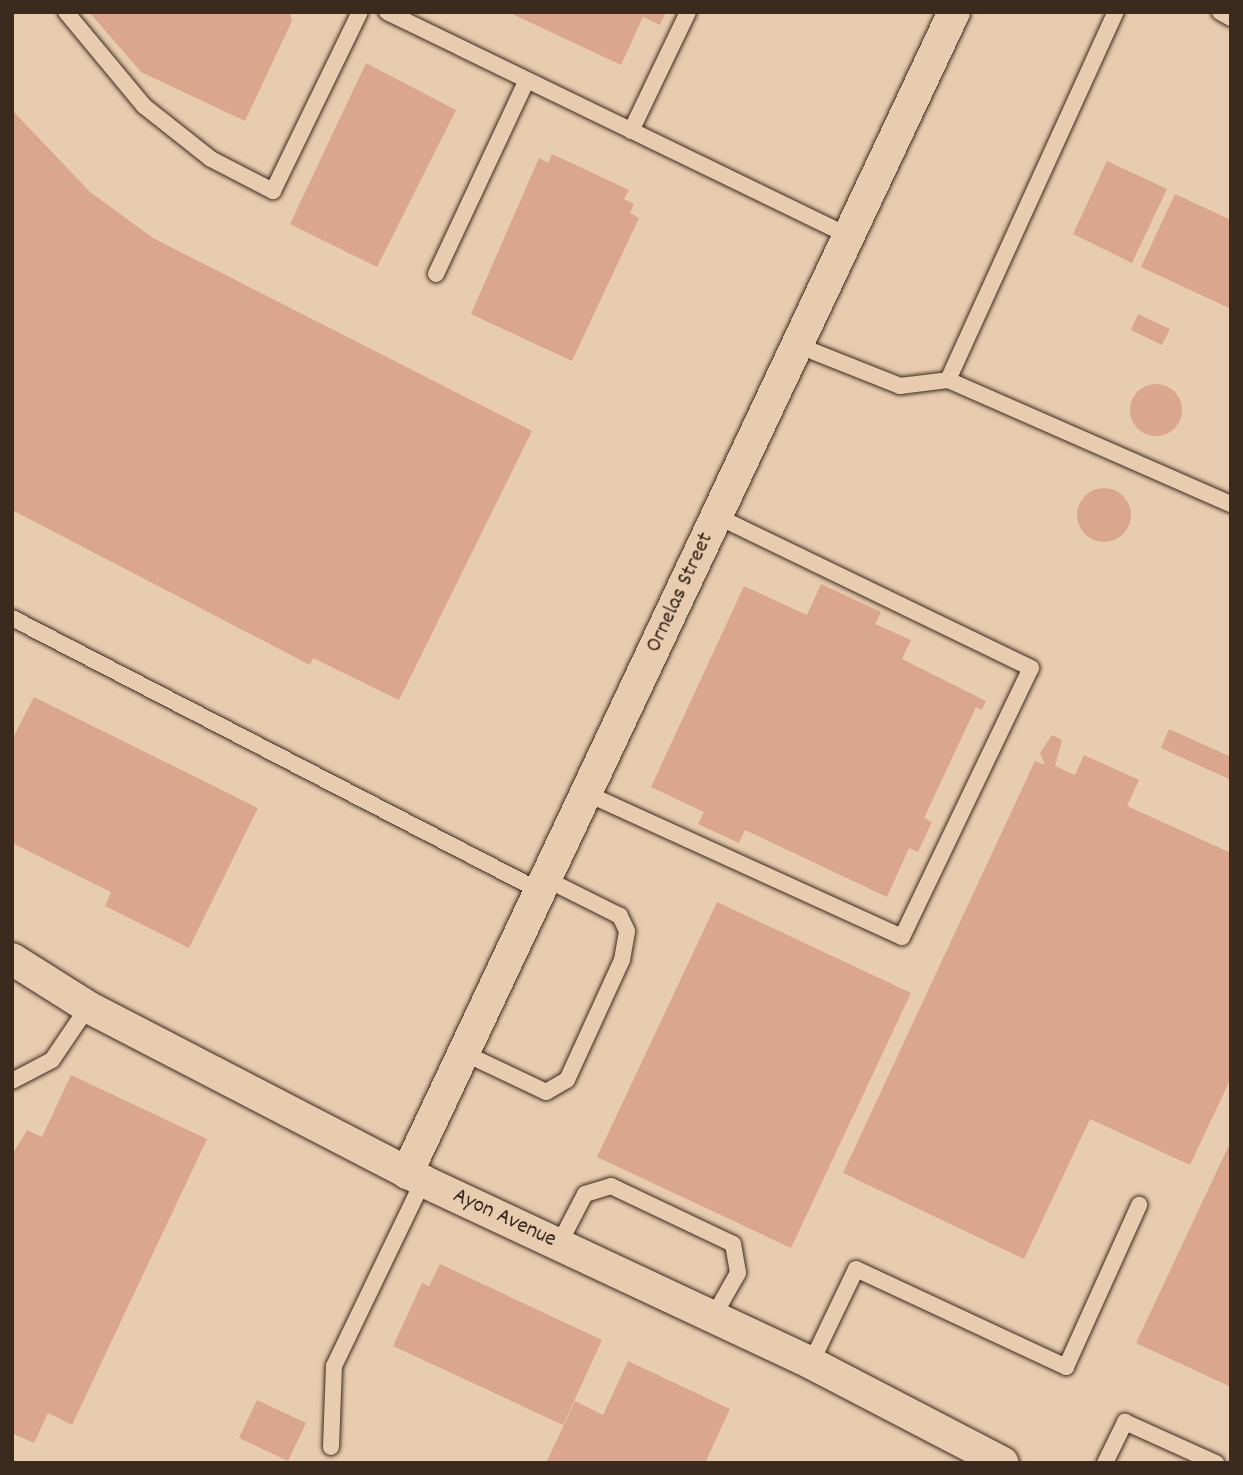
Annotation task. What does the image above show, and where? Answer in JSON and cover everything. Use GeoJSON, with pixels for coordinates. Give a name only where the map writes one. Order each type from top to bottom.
{"type":"FeatureCollection","features":[{"type":"Feature","properties":{"kind":"street","name":"Ornelas Street"},"geometry":{"type":"LineString","coordinates":[[415,1177],[464,1053],[954,12]]}},
{"type":"Feature","properties":{"kind":"street","name":"Ayon Avenue"},"geometry":{"type":"LineString","coordinates":[[12,959],[89,1007],[415,1177],[811,1363],[1003,1463]]}},
{"type":"Feature","properties":{"kind":"lane"},"geometry":{"type":"LineString","coordinates":[[66,12],[92,51],[144,106],[211,159],[274,191],[360,12]]}},
{"type":"Feature","properties":{"kind":"lane"},"geometry":{"type":"LineString","coordinates":[[387,12],[849,236]]}},
{"type":"Feature","properties":{"kind":"lane"},"geometry":{"type":"LineString","coordinates":[[631,131],[688,12]]}},
{"type":"Feature","properties":{"kind":"lane"},"geometry":{"type":"LineString","coordinates":[[948,380],[1116,12]]}},
{"type":"Feature","properties":{"kind":"lane"},"geometry":{"type":"LineString","coordinates":[[1220,12],[1231,18]]}},
{"type":"Feature","properties":{"kind":"lane"},"geometry":{"type":"LineString","coordinates":[[436,274],[527,80]]}},
{"type":"Feature","properties":{"kind":"lane"},"geometry":{"type":"LineString","coordinates":[[797,345],[900,386],[948,380],[1231,504]]}},
{"type":"Feature","properties":{"kind":"lane"},"geometry":{"type":"LineString","coordinates":[[586,793],[902,937],[1031,668],[717,516]]}},
{"type":"Feature","properties":{"kind":"lane"},"geometry":{"type":"LineString","coordinates":[[12,618],[543,885],[620,916],[627,931],[622,960],[566,1080],[547,1092],[464,1053]]}},
{"type":"Feature","properties":{"kind":"lane"},"geometry":{"type":"LineString","coordinates":[[12,1081],[52,1060],[89,1007]]}},
{"type":"Feature","properties":{"kind":"lane"},"geometry":{"type":"LineString","coordinates":[[331,1447],[334,1366],[415,1177]]}},
{"type":"Feature","properties":{"kind":"lane"},"geometry":{"type":"LineString","coordinates":[[559,1244],[585,1194],[611,1186],[733,1244],[738,1273],[713,1317]]}},
{"type":"Feature","properties":{"kind":"lane"},"geometry":{"type":"LineString","coordinates":[[811,1363],[856,1269],[1066,1367],[1139,1205]]}},
{"type":"Feature","properties":{"kind":"lane"},"geometry":{"type":"LineString","coordinates":[[1105,1463],[1125,1422],[1216,1463]]}},
{"type":"Feature","properties":{"kind":"building"},"geometry":{"type":"Polygon","coordinates":[[[89,12],[290,12],[292,21],[245,121],[141,72],[89,12]]]}},
{"type":"Feature","properties":{"kind":"building"},"geometry":{"type":"Polygon","coordinates":[[[508,12],[666,12],[660,25],[643,17],[621,65],[508,12]]]}},
{"type":"Feature","properties":{"kind":"building"},"geometry":{"type":"Polygon","coordinates":[[[366,63],[456,110],[377,267],[290,224],[366,63]]]}},
{"type":"Feature","properties":{"kind":"building"},"geometry":{"type":"Polygon","coordinates":[[[12,110],[90,192],[153,238],[532,431],[399,700],[313,658],[310,665],[12,510],[12,110]]]}},
{"type":"Feature","properties":{"kind":"building"},"geometry":{"type":"Polygon","coordinates":[[[552,154],[629,190],[624,199],[634,204],[630,213],[639,218],[572,361],[471,314],[539,158],[548,163],[552,154]]]}},
{"type":"Feature","properties":{"kind":"building"},"geometry":{"type":"Polygon","coordinates":[[[1107,161],[1167,189],[1132,263],[1073,234],[1107,161]]]}},
{"type":"Feature","properties":{"kind":"building"},"geometry":{"type":"Polygon","coordinates":[[[1175,194],[1231,220],[1231,309],[1141,267],[1175,194]]]}},
{"type":"Feature","properties":{"kind":"building"},"geometry":{"type":"Polygon","coordinates":[[[1138,314],[1170,329],[1162,345],[1131,330],[1138,314]]]}},
{"type":"Feature","properties":{"kind":"building"},"geometry":{"type":"Polygon","coordinates":[[[1156,384],[1175,391],[1182,410],[1175,429],[1156,436],[1137,429],[1130,410],[1137,391],[1156,384]]]}},
{"type":"Feature","properties":{"kind":"building"},"geometry":{"type":"Polygon","coordinates":[[[1109,488],[1119,492],[1127,500],[1131,515],[1127,530],[1119,538],[1099,542],[1089,538],[1081,530],[1077,510],[1081,500],[1089,492],[1109,488]]]}},
{"type":"Feature","properties":{"kind":"building"},"geometry":{"type":"Polygon","coordinates":[[[821,584],[881,612],[875,624],[911,640],[902,659],[986,701],[982,710],[976,707],[924,818],[932,822],[918,852],[909,848],[887,897],[745,830],[739,843],[698,824],[704,812],[651,787],[744,586],[807,615],[821,584]]]}},
{"type":"Feature","properties":{"kind":"building"},"geometry":{"type":"Polygon","coordinates":[[[34,697],[258,808],[189,948],[105,906],[111,892],[12,843],[12,740],[34,697]]]}},
{"type":"Feature","properties":{"kind":"building"},"geometry":{"type":"Polygon","coordinates":[[[1169,729],[1231,757],[1231,780],[1161,748],[1169,729]]]}},
{"type":"Feature","properties":{"kind":"building"},"geometry":{"type":"Polygon","coordinates":[[[1052,735],[1062,740],[1055,766],[1075,775],[1084,755],[1139,780],[1127,806],[1231,853],[1231,1078],[1190,1165],[1090,1119],[1024,1259],[843,1173],[1035,761],[1045,765],[1040,753],[1052,735]]]}},
{"type":"Feature","properties":{"kind":"building"},"geometry":{"type":"Polygon","coordinates":[[[717,902],[911,993],[791,1248],[597,1157],[717,902]]]}},
{"type":"Feature","properties":{"kind":"building"},"geometry":{"type":"Polygon","coordinates":[[[71,1075],[207,1139],[72,1425],[48,1413],[34,1443],[12,1433],[12,1155],[27,1130],[42,1137],[71,1075]]]}},
{"type":"Feature","properties":{"kind":"building"},"geometry":{"type":"Polygon","coordinates":[[[1231,1141],[1231,1387],[1136,1343],[1231,1141]]]}},
{"type":"Feature","properties":{"kind":"building"},"geometry":{"type":"Polygon","coordinates":[[[440,1264],[602,1340],[563,1425],[393,1346],[422,1283],[429,1286],[440,1264]]]}},
{"type":"Feature","properties":{"kind":"building"},"geometry":{"type":"Polygon","coordinates":[[[628,1361],[730,1409],[705,1463],[546,1463],[575,1401],[603,1415],[628,1361]]]}},
{"type":"Feature","properties":{"kind":"building"},"geometry":{"type":"Polygon","coordinates":[[[257,1400],[306,1423],[288,1461],[239,1438],[257,1400]]]}}]}
